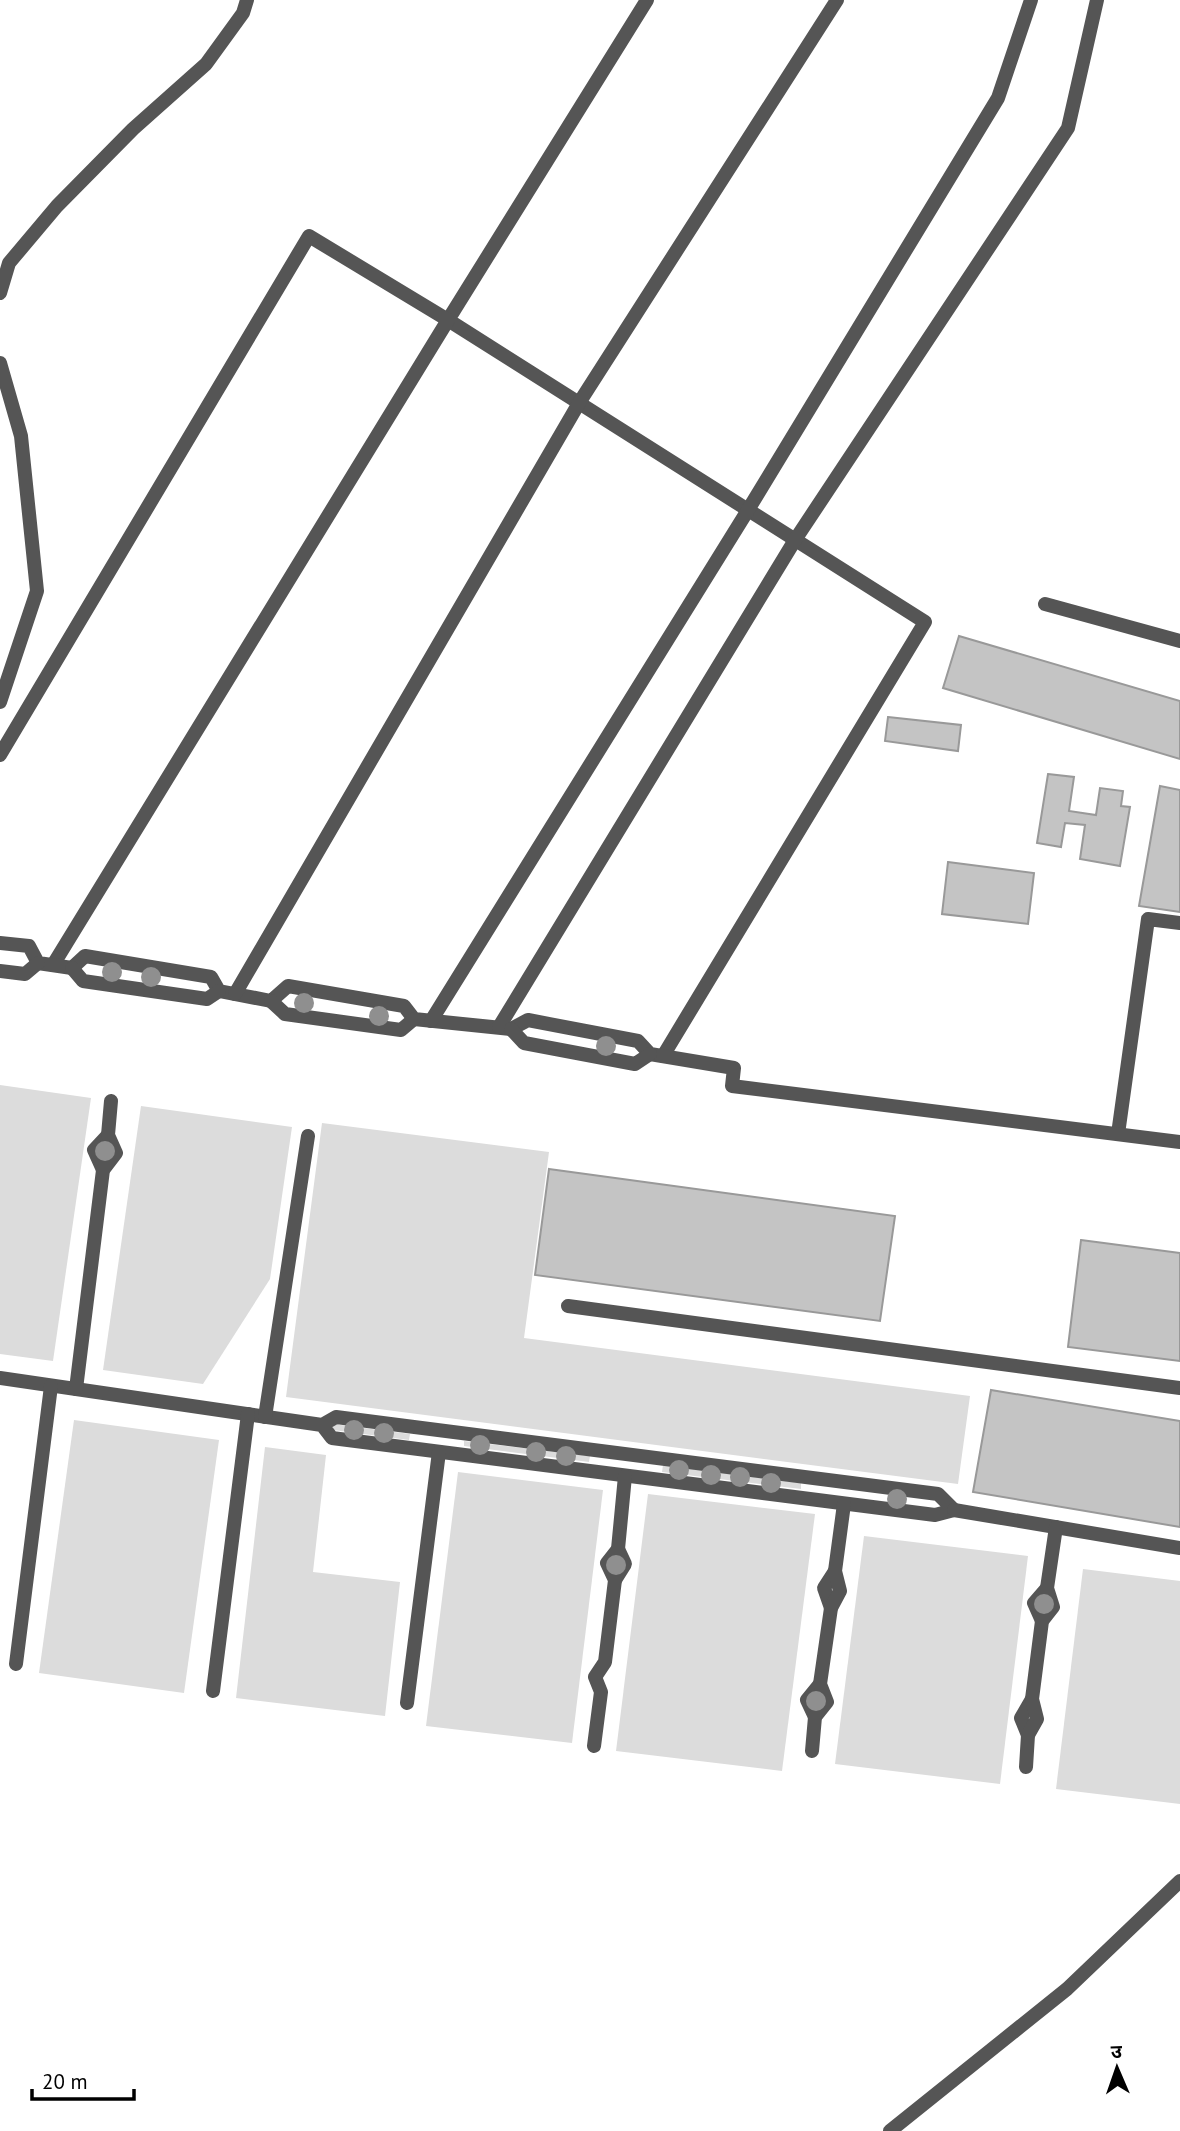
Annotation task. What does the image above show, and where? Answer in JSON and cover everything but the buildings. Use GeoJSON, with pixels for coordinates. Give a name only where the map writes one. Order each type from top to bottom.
{"type":"FeatureCollection","features":[{"type":"Feature","properties":{"kind":"street"},"geometry":{"type":"LineString","coordinates":[[0,293],[9,263],[57,206],[124,139],[206,64],[243,13],[247,0]]}},
{"type":"Feature","properties":{"kind":"street"},"geometry":{"type":"LineString","coordinates":[[0,971],[25,974],[46,964],[647,0]]}},
{"type":"Feature","properties":{"kind":"street"},"geometry":{"type":"LineString","coordinates":[[234,993],[579,403],[837,0]]}},
{"type":"Feature","properties":{"kind":"street"},"geometry":{"type":"LineString","coordinates":[[430,1021],[748,510],[999,98],[1031,0]]}},
{"type":"Feature","properties":{"kind":"street"},"geometry":{"type":"LineString","coordinates":[[505,1028],[796,540],[1068,128],[1097,0]]}},
{"type":"Feature","properties":{"kind":"street"},"geometry":{"type":"LineString","coordinates":[[0,754],[310,236],[448,320],[925,622],[656,1055],[635,1064],[524,1043],[505,1028]]}},
{"type":"Feature","properties":{"kind":"street"},"geometry":{"type":"LineString","coordinates":[[0,363],[21,436],[37,591],[0,702]]}},
{"type":"Feature","properties":{"kind":"street"},"geometry":{"type":"LineString","coordinates":[[1045,604],[1180,641]]}},
{"type":"Feature","properties":{"kind":"street"},"geometry":{"type":"LineString","coordinates":[[1118,1134],[1148,919],[1180,923]]}},
{"type":"Feature","properties":{"kind":"street"},"geometry":{"type":"LineString","coordinates":[[0,943],[29,946],[46,964],[72,968],[83,981],[207,999],[219,991],[234,993],[271,1001],[285,1014],[401,1030],[414,1019]]}},
{"type":"Feature","properties":{"kind":"street"},"geometry":{"type":"LineString","coordinates":[[72,968],[85,956],[211,977],[219,991]]}},
{"type":"Feature","properties":{"kind":"street"},"geometry":{"type":"LineString","coordinates":[[271,1001],[288,986],[404,1006],[414,1019],[505,1028],[528,1020],[638,1041],[656,1055],[734,1068],[732,1086],[1180,1142]]}},
{"type":"Feature","properties":{"kind":"street"},"geometry":{"type":"LineString","coordinates":[[76,1389],[103,1170],[116,1153],[108,1135],[111,1101]]}},
{"type":"Feature","properties":{"kind":"street"},"geometry":{"type":"LineString","coordinates":[[265,1417],[308,1136]]}},
{"type":"Feature","properties":{"kind":"street"},"geometry":{"type":"LineString","coordinates":[[568,1306],[1180,1388]]}},
{"type":"Feature","properties":{"kind":"street"},"geometry":{"type":"LineString","coordinates":[[0,1378],[322,1425],[336,1417],[938,1494],[954,1510]]}},
{"type":"Feature","properties":{"kind":"street"},"geometry":{"type":"LineString","coordinates":[[16,1664],[51,1386]]}},
{"type":"Feature","properties":{"kind":"street"},"geometry":{"type":"LineString","coordinates":[[213,1691],[248,1414]]}},
{"type":"Feature","properties":{"kind":"street"},"geometry":{"type":"LineString","coordinates":[[322,1425],[332,1438],[935,1515],[954,1510],[1180,1548]]}},
{"type":"Feature","properties":{"kind":"street"},"geometry":{"type":"LineString","coordinates":[[407,1703],[439,1452]]}},
{"type":"Feature","properties":{"kind":"street"},"geometry":{"type":"LineString","coordinates":[[594,1746],[601,1692],[595,1677],[605,1662],[615,1580],[607,1563],[618,1549],[625,1476]]}},
{"type":"Feature","properties":{"kind":"street"},"geometry":{"type":"LineString","coordinates":[[812,1751],[815,1717],[827,1702],[820,1684],[831,1608],[841,1591],[835,1572],[844,1504]]}},
{"type":"Feature","properties":{"kind":"street"},"geometry":{"type":"LineString","coordinates":[[1026,1767],[1028,1735],[1037,1719],[1031,1699],[1042,1621],[1053,1607],[1047,1588],[1056,1527]]}},
{"type":"Feature","properties":{"kind":"street"},"geometry":{"type":"LineString","coordinates":[[890,2131],[1067,1989],[1180,1881]]}},
{"type":"Feature","properties":{"kind":"shaded area"},"geometry":{"type":"Polygon","coordinates":[[[0,1085],[91,1098],[53,1361],[0,1354],[0,1085]]]}},
{"type":"Feature","properties":{"kind":"shaded area"},"geometry":{"type":"Polygon","coordinates":[[[141,1106],[292,1127],[270,1279],[203,1384],[103,1370],[141,1106]]]}},
{"type":"Feature","properties":{"kind":"shaded area"},"geometry":{"type":"Polygon","coordinates":[[[322,1123],[549,1152],[524,1338],[970,1396],[958,1484],[286,1397],[322,1123]]]}},
{"type":"Feature","properties":{"kind":"shaded area"},"geometry":{"type":"Polygon","coordinates":[[[74,1420],[219,1440],[184,1693],[39,1673],[74,1420]]]}},
{"type":"Feature","properties":{"kind":"shaded area"},"geometry":{"type":"Polygon","coordinates":[[[333,1424],[410,1434],[409,1440],[333,1430],[333,1424]]]}},
{"type":"Feature","properties":{"kind":"shaded area"},"geometry":{"type":"Polygon","coordinates":[[[464,1441],[590,1456],[589,1462],[464,1446],[464,1441]]]}},
{"type":"Feature","properties":{"kind":"shaded area"},"geometry":{"type":"Polygon","coordinates":[[[265,1447],[326,1455],[313,1572],[400,1582],[385,1716],[236,1698],[265,1447]]]}},
{"type":"Feature","properties":{"kind":"shaded area"},"geometry":{"type":"Polygon","coordinates":[[[663,1465],[801,1483],[801,1489],[662,1472],[663,1465]]]}},
{"type":"Feature","properties":{"kind":"shaded area"},"geometry":{"type":"Polygon","coordinates":[[[458,1472],[603,1490],[572,1743],[426,1726],[458,1472]]]}},
{"type":"Feature","properties":{"kind":"shaded area"},"geometry":{"type":"Polygon","coordinates":[[[648,1494],[815,1514],[782,1771],[616,1751],[648,1494]]]}},
{"type":"Feature","properties":{"kind":"shaded area"},"geometry":{"type":"Polygon","coordinates":[[[864,1536],[1028,1556],[1000,1784],[835,1764],[864,1536]]]}},
{"type":"Feature","properties":{"kind":"shaded area"},"geometry":{"type":"Polygon","coordinates":[[[1083,1569],[1180,1581],[1180,1804],[1056,1789],[1083,1569]]]}}]}
